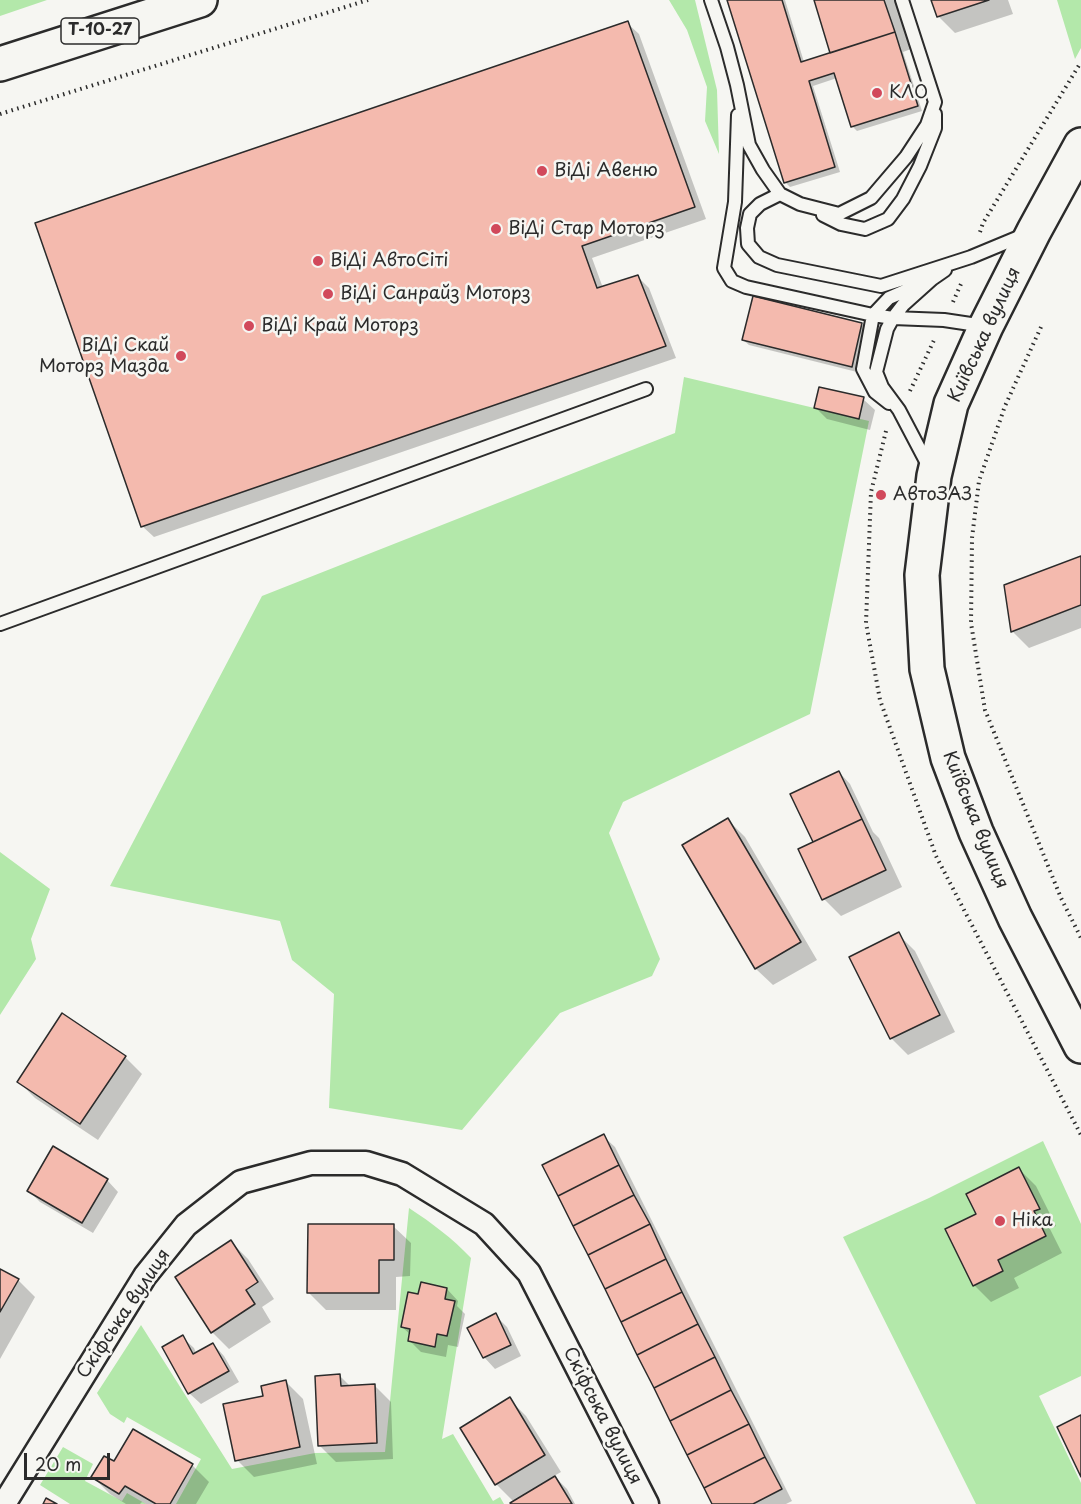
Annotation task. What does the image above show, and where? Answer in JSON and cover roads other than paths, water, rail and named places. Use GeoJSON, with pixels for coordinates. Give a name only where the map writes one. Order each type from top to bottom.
{"type":"FeatureCollection","features":[{"type":"Feature","properties":{"kind":"main road","name":"Т-10-27"},"geometry":{"type":"LineString","coordinates":[[0,64],[200,0]]}},
{"type":"Feature","properties":{"kind":"main road","name":"Київська вулиця"},"geometry":{"type":"LineString","coordinates":[[1081,145],[986,326],[951,404],[934,476],[921,575],[927,669],[948,758],[976,832],[1015,918],[1081,1046]]}},
{"type":"Feature","properties":{"kind":"street","name":"Скіфська вулиця"},"geometry":{"type":"LineString","coordinates":[[4,1504],[145,1276],[186,1226],[241,1182],[311,1163],[366,1163],[402,1174],[484,1224],[528,1273],[647,1504]]}},
{"type":"Feature","properties":{"kind":"lane"},"geometry":{"type":"LineString","coordinates":[[711,0],[737,85],[748,145],[763,170],[780,194],[841,224],[864,229],[888,219],[903,198],[920,166],[935,128],[935,102],[902,0]]}},
{"type":"Feature","properties":{"kind":"lane"},"geometry":{"type":"LineString","coordinates":[[737,85],[735,202],[724,268],[732,281],[746,287],[873,315],[944,320],[986,326]]}},
{"type":"Feature","properties":{"kind":"lane"},"geometry":{"type":"LineString","coordinates":[[800,204],[839,214],[871,198],[906,157],[927,125],[935,102]]}},
{"type":"Feature","properties":{"kind":"lane"},"geometry":{"type":"LineString","coordinates":[[780,194],[760,204],[750,214],[747,228],[748,244],[759,257],[777,265],[881,286],[971,257],[1034,231]]}},
{"type":"Feature","properties":{"kind":"lane"},"geometry":{"type":"LineString","coordinates":[[934,476],[899,410],[882,387],[876,372],[887,329],[893,318],[903,305],[932,279],[959,261]]}},
{"type":"Feature","properties":{"kind":"lane"},"geometry":{"type":"LineString","coordinates":[[899,410],[875,392],[863,369],[873,315],[889,298],[932,279]]}},
{"type":"Feature","properties":{"kind":"lane"},"geometry":{"type":"LineString","coordinates":[[0,624],[645,389]]}},
{"type":"Feature","properties":{"kind":"place","name":"КЛО"},"geometry":{"type":"Point","coordinates":[877,93]}},
{"type":"Feature","properties":{"kind":"place","name":"ВіДі Авеню"},"geometry":{"type":"Point","coordinates":[542,171]}},
{"type":"Feature","properties":{"kind":"place","name":"ВіДі Стар Моторз"},"geometry":{"type":"Point","coordinates":[496,229]}},
{"type":"Feature","properties":{"kind":"place","name":"ВіДі АвтоСіті"},"geometry":{"type":"Point","coordinates":[318,261]}},
{"type":"Feature","properties":{"kind":"place","name":"ВіДі Санрайз Моторз"},"geometry":{"type":"Point","coordinates":[328,294]}},
{"type":"Feature","properties":{"kind":"place","name":"ВіДі Край Моторз"},"geometry":{"type":"Point","coordinates":[249,326]}},
{"type":"Feature","properties":{"kind":"place","name":"ВіДі Скай Моторз Мазда"},"geometry":{"type":"Point","coordinates":[181,356]}},
{"type":"Feature","properties":{"kind":"place","name":"АвтоЗАЗ"},"geometry":{"type":"Point","coordinates":[881,495]}},
{"type":"Feature","properties":{"kind":"place","name":"Ніка"},"geometry":{"type":"Point","coordinates":[1000,1221]}}]}
